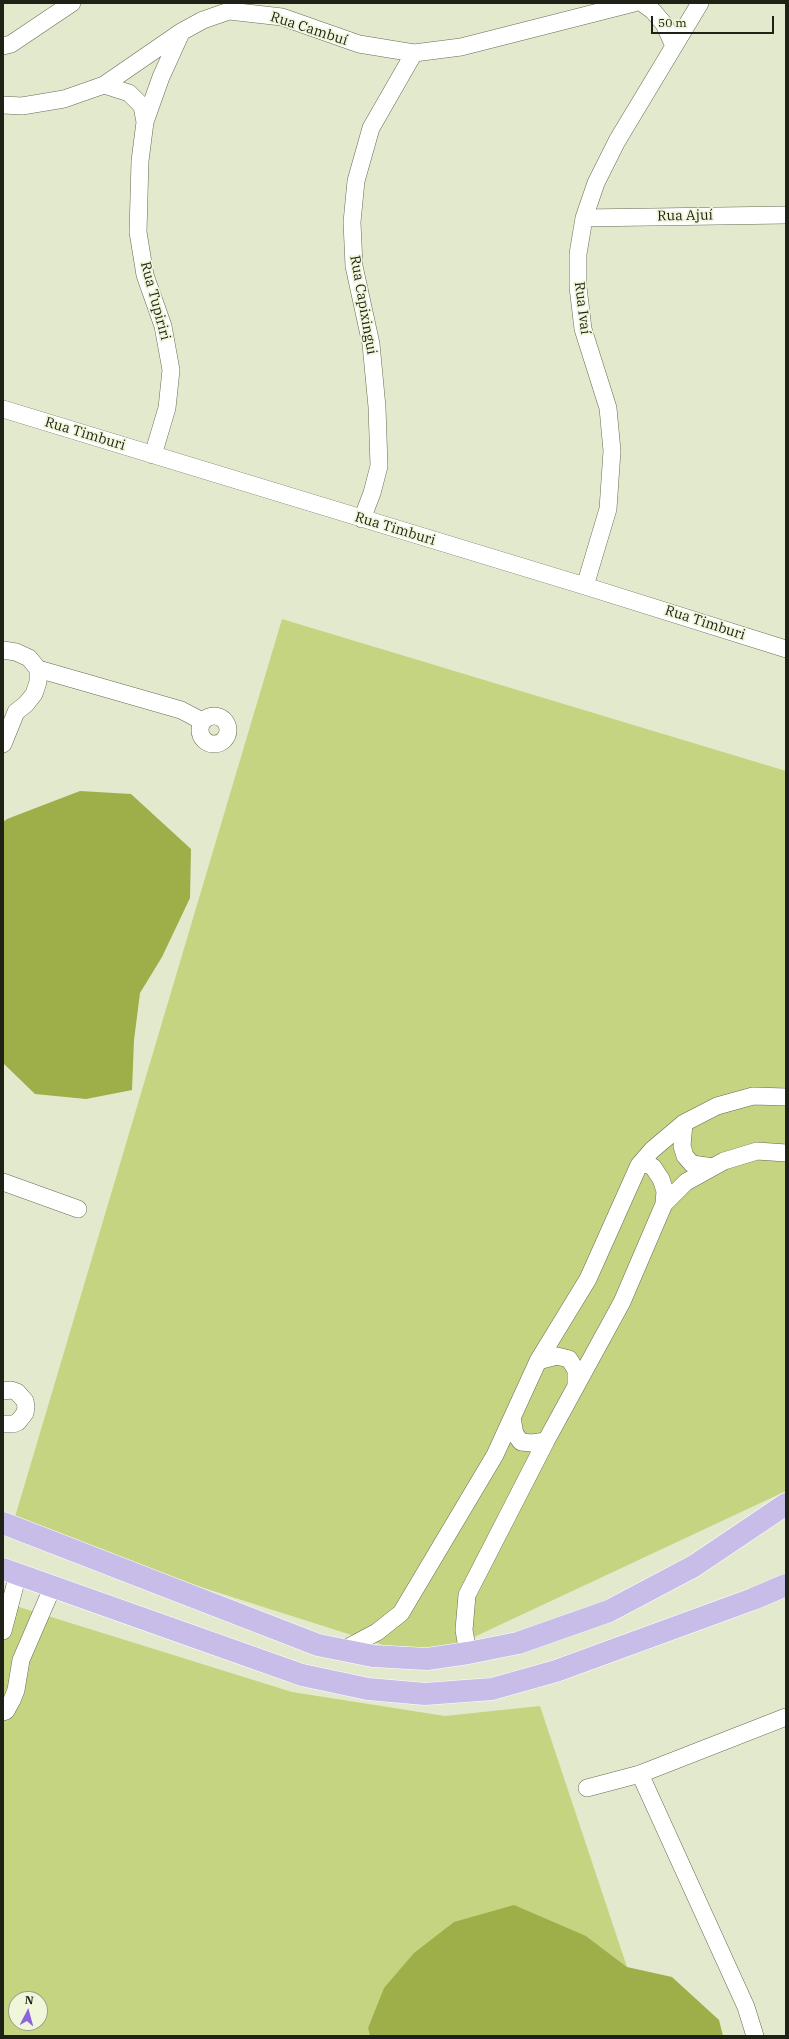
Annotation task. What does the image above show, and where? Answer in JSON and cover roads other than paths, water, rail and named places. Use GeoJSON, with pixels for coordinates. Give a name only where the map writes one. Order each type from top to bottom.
{"type":"FeatureCollection","features":[{"type":"Feature","properties":{"kind":"main road"},"geometry":{"type":"LineString","coordinates":[[3,1524],[318,1645],[373,1656],[427,1659],[468,1654],[518,1643],[609,1611],[694,1566],[786,1504]]}},
{"type":"Feature","properties":{"kind":"main road"},"geometry":{"type":"LineString","coordinates":[[10,1571],[302,1675],[368,1689],[425,1694],[492,1689],[556,1671],[786,1585]]}},
{"type":"Feature","properties":{"kind":"street"},"geometry":{"type":"LineString","coordinates":[[3,46],[11,44],[72,3]]}},
{"type":"Feature","properties":{"kind":"street","name":"Rua Cambuí"},"geometry":{"type":"LineString","coordinates":[[3,105],[22,106],[64,99],[104,85],[181,32],[203,20],[229,11],[249,12],[282,17],[359,44],[414,53],[461,47],[634,3]]}},
{"type":"Feature","properties":{"kind":"street"},"geometry":{"type":"LineString","coordinates":[[642,3],[653,11],[664,24],[674,46]]}},
{"type":"Feature","properties":{"kind":"street","name":"Rua Ivaí"},"geometry":{"type":"LineString","coordinates":[[585,586],[608,509],[612,451],[608,408],[583,329],[578,287],[578,254],[584,218],[596,183],[617,141],[700,3]]}},
{"type":"Feature","properties":{"kind":"street","name":"Rua Tupiriri"},"geometry":{"type":"LineString","coordinates":[[153,455],[168,408],[171,370],[164,326],[145,275],[138,232],[140,161],[145,122],[161,77],[181,32]]}},
{"type":"Feature","properties":{"kind":"street","name":"Rua Capixingui"},"geometry":{"type":"LineString","coordinates":[[362,519],[372,493],[379,466],[377,406],[372,344],[354,266],[352,222],[356,181],[371,128],[414,53]]}},
{"type":"Feature","properties":{"kind":"street","name":"Rua Tupiriri"},"geometry":{"type":"LineString","coordinates":[[104,85],[129,93],[142,106],[145,122]]}},
{"type":"Feature","properties":{"kind":"street","name":"Rua Ajuí"},"geometry":{"type":"LineString","coordinates":[[584,218],[786,215]]}},
{"type":"Feature","properties":{"kind":"street","name":"Rua Timburi"},"geometry":{"type":"LineString","coordinates":[[3,409],[585,586],[786,649]]}},
{"type":"Feature","properties":{"kind":"street"},"geometry":{"type":"LineString","coordinates":[[3,650],[16,652],[29,658],[38,669],[181,710],[202,721]]}},
{"type":"Feature","properties":{"kind":"street"},"geometry":{"type":"LineString","coordinates":[[3,744],[9,712],[26,704],[34,694],[38,682],[38,669]]}},
{"type":"Feature","properties":{"kind":"street"},"geometry":{"type":"LineString","coordinates":[[343,1650],[376,1632],[401,1613],[494,1455],[538,1361],[588,1279],[639,1165],[652,1150],[684,1123],[717,1106],[753,1096],[786,1097]]}},
{"type":"Feature","properties":{"kind":"street"},"geometry":{"type":"LineString","coordinates":[[684,1123],[682,1146],[685,1156],[692,1164],[714,1167]]}},
{"type":"Feature","properties":{"kind":"street"},"geometry":{"type":"LineString","coordinates":[[664,1204],[686,1182],[724,1161],[757,1151],[786,1152]]}},
{"type":"Feature","properties":{"kind":"street"},"geometry":{"type":"LineString","coordinates":[[468,1654],[464,1630],[467,1595],[546,1441],[622,1302],[664,1204],[665,1191],[661,1179],[653,1167],[646,1164],[639,1165]]}},
{"type":"Feature","properties":{"kind":"street"},"geometry":{"type":"LineString","coordinates":[[3,1182],[78,1209]]}},
{"type":"Feature","properties":{"kind":"street"},"geometry":{"type":"LineString","coordinates":[[538,1361],[556,1356],[569,1359],[576,1370],[576,1386]]}},
{"type":"Feature","properties":{"kind":"street"},"geometry":{"type":"LineString","coordinates":[[3,1391],[11,1390],[17,1392],[25,1401],[26,1407],[25,1413],[18,1422],[13,1424],[3,1424]]}},
{"type":"Feature","properties":{"kind":"street"},"geometry":{"type":"LineString","coordinates":[[512,1418],[515,1434],[521,1442],[532,1443],[546,1441]]}},
{"type":"Feature","properties":{"kind":"street"},"geometry":{"type":"LineString","coordinates":[[3,1631],[10,1571]]}},
{"type":"Feature","properties":{"kind":"street"},"geometry":{"type":"LineString","coordinates":[[3,1712],[6,1711],[12,1700],[21,1660],[52,1586]]}},
{"type":"Feature","properties":{"kind":"street"},"geometry":{"type":"LineString","coordinates":[[587,1788],[640,1774],[786,1717]]}},
{"type":"Feature","properties":{"kind":"street"},"geometry":{"type":"LineString","coordinates":[[640,1774],[746,2007],[755,2036]]}}]}
